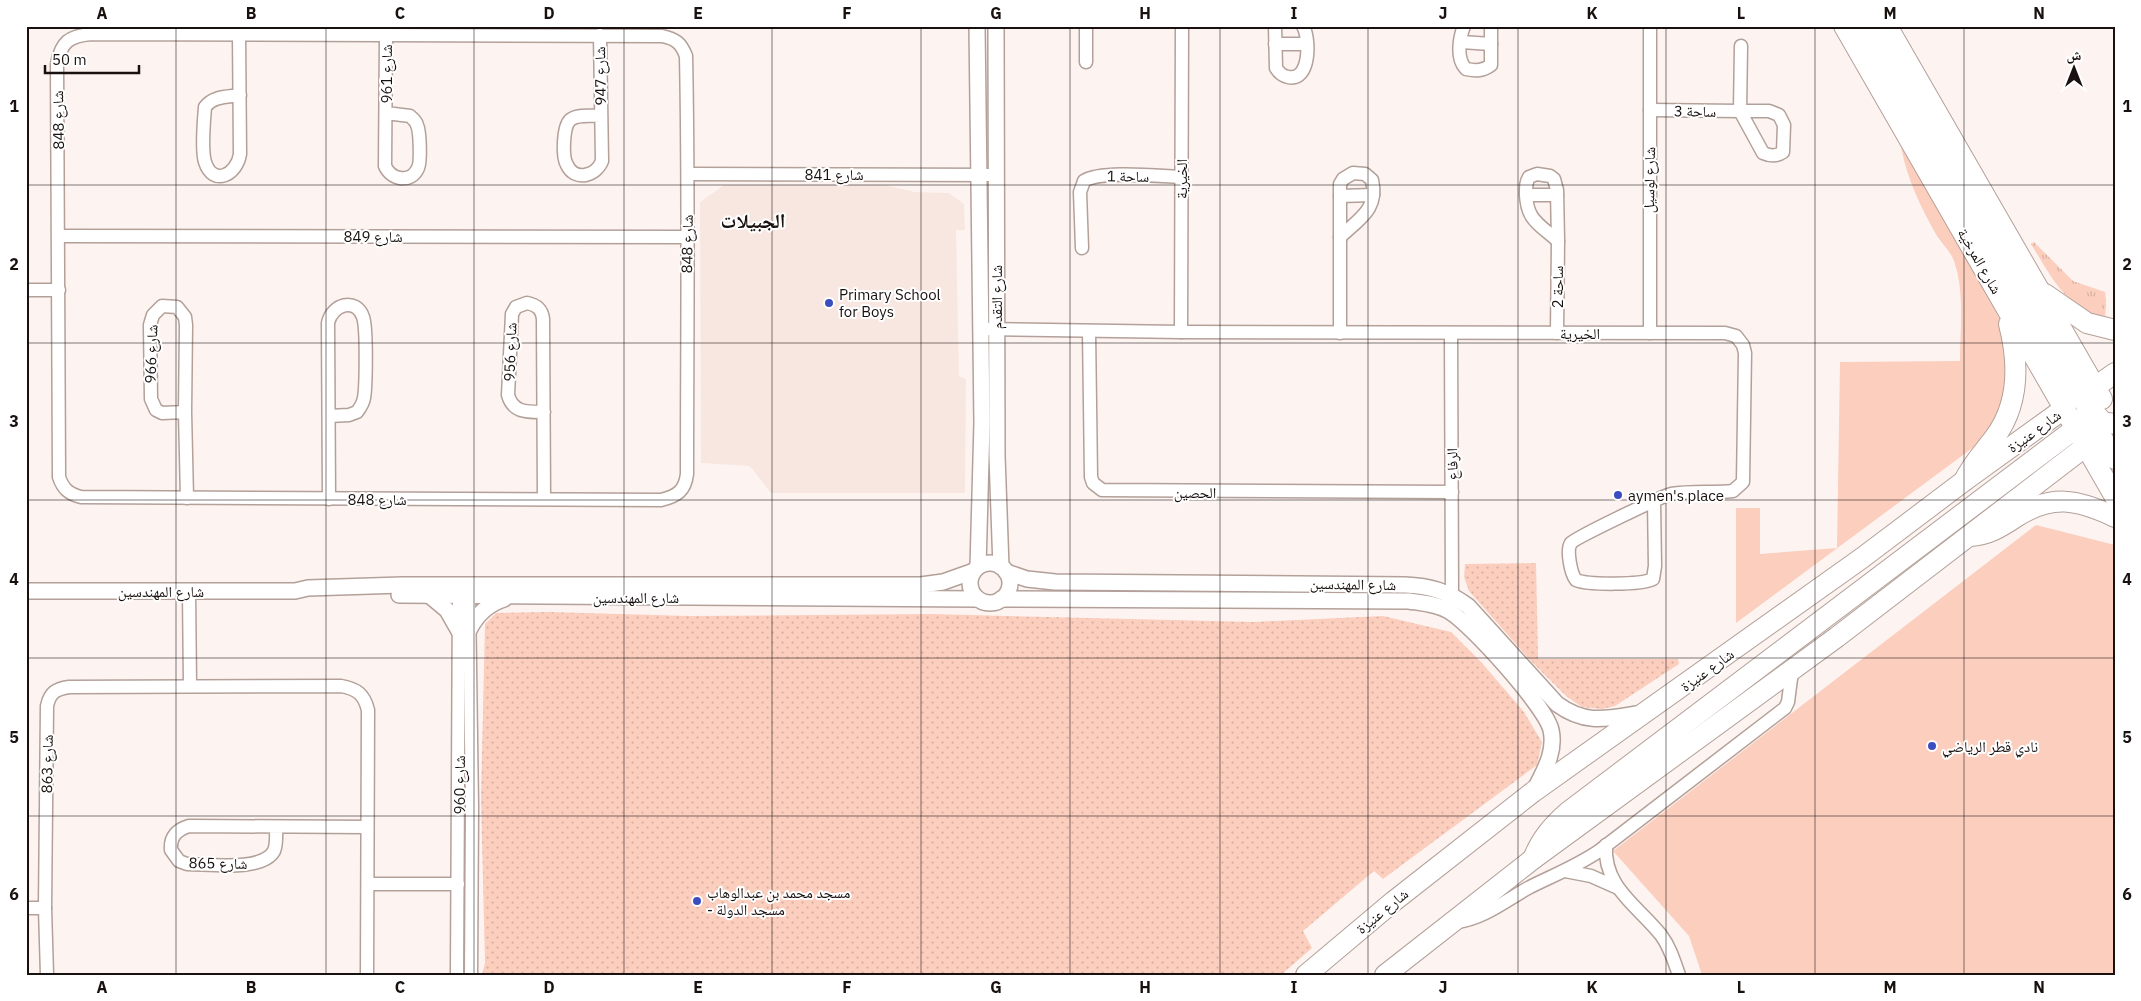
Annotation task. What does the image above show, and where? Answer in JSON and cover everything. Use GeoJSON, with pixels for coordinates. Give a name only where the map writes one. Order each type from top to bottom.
{"type":"FeatureCollection","features":[{"type":"Feature","properties":{"kind":"main road","name":"شارع المرخية"},"geometry":{"type":"LineString","coordinates":[[1844,26],[2001,298],[2096,416]]}},
{"type":"Feature","properties":{"kind":"main road"},"geometry":{"type":"LineString","coordinates":[[1865,26],[2096,416],[2115,459]]}},
{"type":"Feature","properties":{"kind":"main road","name":"شارع المرخية"},"geometry":{"type":"LineString","coordinates":[[1887,26],[2040,292],[2096,416],[2115,497]]}},
{"type":"Feature","properties":{"kind":"main road"},"geometry":{"type":"LineString","coordinates":[[2040,292],[2087,323],[2115,330]]}},
{"type":"Feature","properties":{"kind":"main road"},"geometry":{"type":"LineString","coordinates":[[1964,481],[1976,460],[1997,435],[2009,409],[2014,392],[2016,359],[2001,298]]}},
{"type":"Feature","properties":{"kind":"main road","name":"شارع عنيزة"},"geometry":{"type":"LineString","coordinates":[[1385,975],[1533,859],[1792,671],[1970,536],[2096,416],[2115,373]]}},
{"type":"Feature","properties":{"kind":"main road"},"geometry":{"type":"LineString","coordinates":[[1533,859],[1539,844],[1550,829],[1568,812],[2096,416]]}},
{"type":"Feature","properties":{"kind":"main road","name":"شارع عنيزة"},"geometry":{"type":"LineString","coordinates":[[1306,975],[1394,902],[1533,792],[1649,712],[1862,558],[1964,481],[2096,416]]}},
{"type":"Feature","properties":{"kind":"main road"},"geometry":{"type":"LineString","coordinates":[[1970,536],[1980,536],[1993,532],[2031,508],[2054,502],[2084,503],[2115,517]]}},
{"type":"Feature","properties":{"kind":"street","name":"شارع التقدم"},"geometry":{"type":"LineString","coordinates":[[976,569],[982,456],[977,26]]}},
{"type":"Feature","properties":{"kind":"street","name":"شارع التقدم"},"geometry":{"type":"LineString","coordinates":[[996,26],[997,456],[1004,570]]}},
{"type":"Feature","properties":{"kind":"street"},"geometry":{"type":"LineString","coordinates":[[1086,26],[1086,62]]}},
{"type":"Feature","properties":{"kind":"street","name":"الخيرية"},"geometry":{"type":"LineString","coordinates":[[1182,26],[1182,332]]}},
{"type":"Feature","properties":{"kind":"street"},"geometry":{"type":"LineString","coordinates":[[1275,26],[1276,68],[1282,75],[1291,78],[1298,76],[1305,68],[1306,33],[1303,26]]}},
{"type":"Feature","properties":{"kind":"street"},"geometry":{"type":"LineString","coordinates":[[1464,26],[1460,42],[1460,59],[1466,69],[1473,71],[1481,70],[1491,64],[1491,26]]}},
{"type":"Feature","properties":{"kind":"street","name":"شارع لوسيل"},"geometry":{"type":"LineString","coordinates":[[1650,26],[1650,333]]}},
{"type":"Feature","properties":{"kind":"street"},"geometry":{"type":"LineString","coordinates":[[239,34],[240,95],[239,161],[232,172],[225,176],[215,175],[209,170],[204,157],[205,107],[216,98],[240,95]]}},
{"type":"Feature","properties":{"kind":"street","name":"شارع 848"},"geometry":{"type":"LineString","coordinates":[[239,34],[600,35],[662,36],[678,41],[683,47],[686,56],[689,174],[687,237],[687,474],[683,487],[674,497],[661,500],[81,496],[73,495],[61,484],[59,477],[57,64],[59,52],[65,44],[78,35],[239,34]]}},
{"type":"Feature","properties":{"kind":"street","name":"شارع 961"},"geometry":{"type":"LineString","coordinates":[[386,34],[385,166],[391,175],[397,178],[406,178],[415,172],[419,164],[418,126],[410,116],[386,113]]}},
{"type":"Feature","properties":{"kind":"street","name":"شارع 947"},"geometry":{"type":"LineString","coordinates":[[600,35],[602,157],[597,170],[587,175],[575,174],[567,166],[565,160],[566,128],[569,121],[576,117],[600,116]]}},
{"type":"Feature","properties":{"kind":"street"},"geometry":{"type":"LineString","coordinates":[[1460,42],[1491,44]]}},
{"type":"Feature","properties":{"kind":"street"},"geometry":{"type":"LineString","coordinates":[[1275,44],[1306,44]]}},
{"type":"Feature","properties":{"kind":"street","name":"ساحة 3"},"geometry":{"type":"LineString","coordinates":[[1650,110],[1740,111],[1741,46]]}},
{"type":"Feature","properties":{"kind":"street","name":"شارع 841"},"geometry":{"type":"LineString","coordinates":[[689,174],[995,175]]}},
{"type":"Feature","properties":{"kind":"street"},"geometry":{"type":"LineString","coordinates":[[1340,237],[1369,210],[1373,203],[1373,183],[1369,177],[1353,174],[1343,179],[1340,196],[1340,237],[1340,332]]}},
{"type":"Feature","properties":{"kind":"street","name":"ساحة 2"},"geometry":{"type":"LineString","coordinates":[[1526,195],[1526,183],[1529,177],[1547,174],[1554,179],[1558,195],[1557,333]]}},
{"type":"Feature","properties":{"kind":"street","name":"ساحة 1"},"geometry":{"type":"LineString","coordinates":[[1082,248],[1080,192],[1084,180],[1089,177],[1103,175],[1181,177]]}},
{"type":"Feature","properties":{"kind":"street"},"geometry":{"type":"LineString","coordinates":[[1340,196],[1373,195]]}},
{"type":"Feature","properties":{"kind":"street"},"geometry":{"type":"LineString","coordinates":[[1558,195],[1526,195],[1528,213],[1558,241]]}},
{"type":"Feature","properties":{"kind":"street","name":"شارع 849"},"geometry":{"type":"LineString","coordinates":[[59,236],[687,237]]}},
{"type":"Feature","properties":{"kind":"street"},"geometry":{"type":"LineString","coordinates":[[26,290],[59,290]]}},
{"type":"Feature","properties":{"kind":"street","name":"شارع 956"},"geometry":{"type":"LineString","coordinates":[[544,412],[523,412],[515,408],[508,394],[512,314],[516,307],[527,303],[539,307],[543,319],[544,412],[544,499]]}},
{"type":"Feature","properties":{"kind":"street"},"geometry":{"type":"LineString","coordinates":[[329,416],[349,415],[357,412],[364,398],[365,323],[360,311],[355,307],[345,304],[340,305],[332,312],[328,322],[329,499]]}},
{"type":"Feature","properties":{"kind":"street","name":"شارع 966"},"geometry":{"type":"LineString","coordinates":[[185,412],[162,413],[156,410],[151,399],[150,325],[153,315],[162,306],[177,307],[185,317],[187,498]]}},
{"type":"Feature","properties":{"kind":"street","name":"الخيرية"},"geometry":{"type":"LineString","coordinates":[[981,329],[1182,332],[1731,334],[1739,339],[1745,353],[1743,482],[1733,491],[1671,494],[1654,501],[1571,543],[1569,549],[1572,576],[1576,580],[1586,583],[1649,581],[1653,579],[1655,573],[1654,501]]}},
{"type":"Feature","properties":{"kind":"street","name":"الحصين"},"geometry":{"type":"LineString","coordinates":[[1089,331],[1091,477],[1092,484],[1102,490],[1452,492]]}},
{"type":"Feature","properties":{"kind":"street","name":"الرفاع"},"geometry":{"type":"LineString","coordinates":[[1450,333],[1452,595]]}},
{"type":"Feature","properties":{"kind":"street"},"geometry":{"type":"LineString","coordinates":[[990,563],[1004,570],[1010,583],[1008,590],[1001,599],[989,603],[978,599],[970,589],[970,582],[976,569],[990,563]]}},
{"type":"Feature","properties":{"kind":"street","name":"شارع المهندسين"},"geometry":{"type":"LineString","coordinates":[[26,591],[295,591],[308,588],[463,592],[921,585],[943,582],[976,569]]}},
{"type":"Feature","properties":{"kind":"street","name":"شارع المهندسين"},"geometry":{"type":"LineString","coordinates":[[1004,570],[1027,579],[1055,582],[1425,586],[1452,595],[1468,606],[1557,704],[1570,714],[1586,719],[1601,719],[1649,712]]}},
{"type":"Feature","properties":{"kind":"street"},"geometry":{"type":"LineString","coordinates":[[189,591],[190,686]]}},
{"type":"Feature","properties":{"kind":"street","name":"شارع المهندسين"},"geometry":{"type":"LineString","coordinates":[[295,591],[303,594],[429,596],[463,592],[514,597],[978,599]]}},
{"type":"Feature","properties":{"kind":"street","name":"شارع 960"},"geometry":{"type":"LineString","coordinates":[[463,592],[472,807],[471,975]]}},
{"type":"Feature","properties":{"kind":"street"},"geometry":{"type":"LineString","coordinates":[[429,596],[447,610],[464,630],[487,607],[495,602],[514,597]]}},
{"type":"Feature","properties":{"kind":"street","name":"شارع المهندسين"},"geometry":{"type":"LineString","coordinates":[[1001,599],[1408,601],[1437,606],[1450,612],[1474,633],[1525,690],[1545,717],[1550,728],[1551,755],[1533,792]]}},
{"type":"Feature","properties":{"kind":"street","name":"شارع 960"},"geometry":{"type":"LineString","coordinates":[[457,975],[464,630]]}},
{"type":"Feature","properties":{"kind":"street","name":"شارع عنيزة"},"geometry":{"type":"LineString","coordinates":[[1452,923],[1481,916],[1531,887],[1580,864],[1606,845],[1784,708],[1788,702],[1792,671]]}},
{"type":"Feature","properties":{"kind":"street","name":"شارع 863"},"geometry":{"type":"LineString","coordinates":[[47,975],[45,908],[49,698],[53,692],[69,687],[190,686],[341,686],[352,688],[359,692],[365,700],[368,710],[367,826],[369,884],[367,975]]}},
{"type":"Feature","properties":{"kind":"street","name":"شارع 865"},"geometry":{"type":"LineString","coordinates":[[276,827],[276,845],[274,850],[265,859],[251,865],[188,864],[178,861],[171,850],[172,837],[176,832],[189,826],[367,826]]}},
{"type":"Feature","properties":{"kind":"street"},"geometry":{"type":"LineString","coordinates":[[1606,845],[1606,867],[1618,888],[1662,936],[1669,948],[1679,975]]}},
{"type":"Feature","properties":{"kind":"street"},"geometry":{"type":"LineString","coordinates":[[1565,871],[1591,876],[1618,888]]}},
{"type":"Feature","properties":{"kind":"street"},"geometry":{"type":"LineString","coordinates":[[369,884],[458,884]]}},
{"type":"Feature","properties":{"kind":"street"},"geometry":{"type":"LineString","coordinates":[[26,908],[45,908]]}},
{"type":"Feature","properties":{"kind":"shaded area","name":"Primary School for Boys"},"geometry":{"type":"Polygon","coordinates":[[[724,185],[885,185],[915,192],[949,193],[964,204],[965,230],[956,230],[959,376],[966,379],[965,493],[771,493],[750,466],[701,463],[700,202],[724,185]]]}},
{"type":"Feature","properties":{"kind":"green space"},"geometry":{"type":"Polygon","coordinates":[[[1901,147],[1963,249],[2007,333],[2007,401],[1982,441],[1736,623],[1736,508],[1760,508],[1760,554],[1837,548],[1840,362],[1960,361],[1961,298],[1960,285],[1953,258],[1937,236],[1920,204],[1907,170],[1901,147]]]}},
{"type":"Feature","properties":{"kind":"green space"},"geometry":{"type":"Polygon","coordinates":[[[2034,242],[2073,281],[2105,292],[2105,321],[2090,314],[2061,290],[2031,244],[2034,242]]]}},
{"type":"Feature","properties":{"kind":"green space","name":"نادي قطر الرياضي"},"geometry":{"type":"Polygon","coordinates":[[[2036,525],[2115,545],[2115,975],[1702,975],[1689,936],[1613,851],[2036,525]]]}},
{"type":"Feature","properties":{"kind":"green space"},"geometry":{"type":"Polygon","coordinates":[[[1536,563],[1538,659],[1678,659],[1679,664],[1615,706],[1602,709],[1582,707],[1566,696],[1529,659],[1469,591],[1464,577],[1465,564],[1536,563]]]}},
{"type":"Feature","properties":{"kind":"green space"},"geometry":{"type":"Polygon","coordinates":[[[548,612],[689,616],[930,614],[1253,622],[1383,616],[1451,632],[1482,663],[1524,712],[1542,742],[1537,765],[1383,879],[1374,871],[1303,931],[1312,948],[1281,975],[482,975],[485,963],[481,798],[485,624],[496,613],[548,612]]]}},
{"type":"Feature","properties":{"kind":"place","name":"Primary School for Boys"},"geometry":{"type":"Point","coordinates":[829,303]}},
{"type":"Feature","properties":{"kind":"place","name":"aymen's place"},"geometry":{"type":"Point","coordinates":[1618,495]}},
{"type":"Feature","properties":{"kind":"place","name":"نادي قطر الرياضي"},"geometry":{"type":"Point","coordinates":[1932,746]}},
{"type":"Feature","properties":{"kind":"place","name":"مسجد محمد بن عبدالوهاب - مسجد الدولة"},"geometry":{"type":"Point","coordinates":[697,901]}},
{"type":"Feature","properties":{"kind":"district","name":"الجبيلات"},"geometry":{"type":"Point","coordinates":[753,220]}}]}
